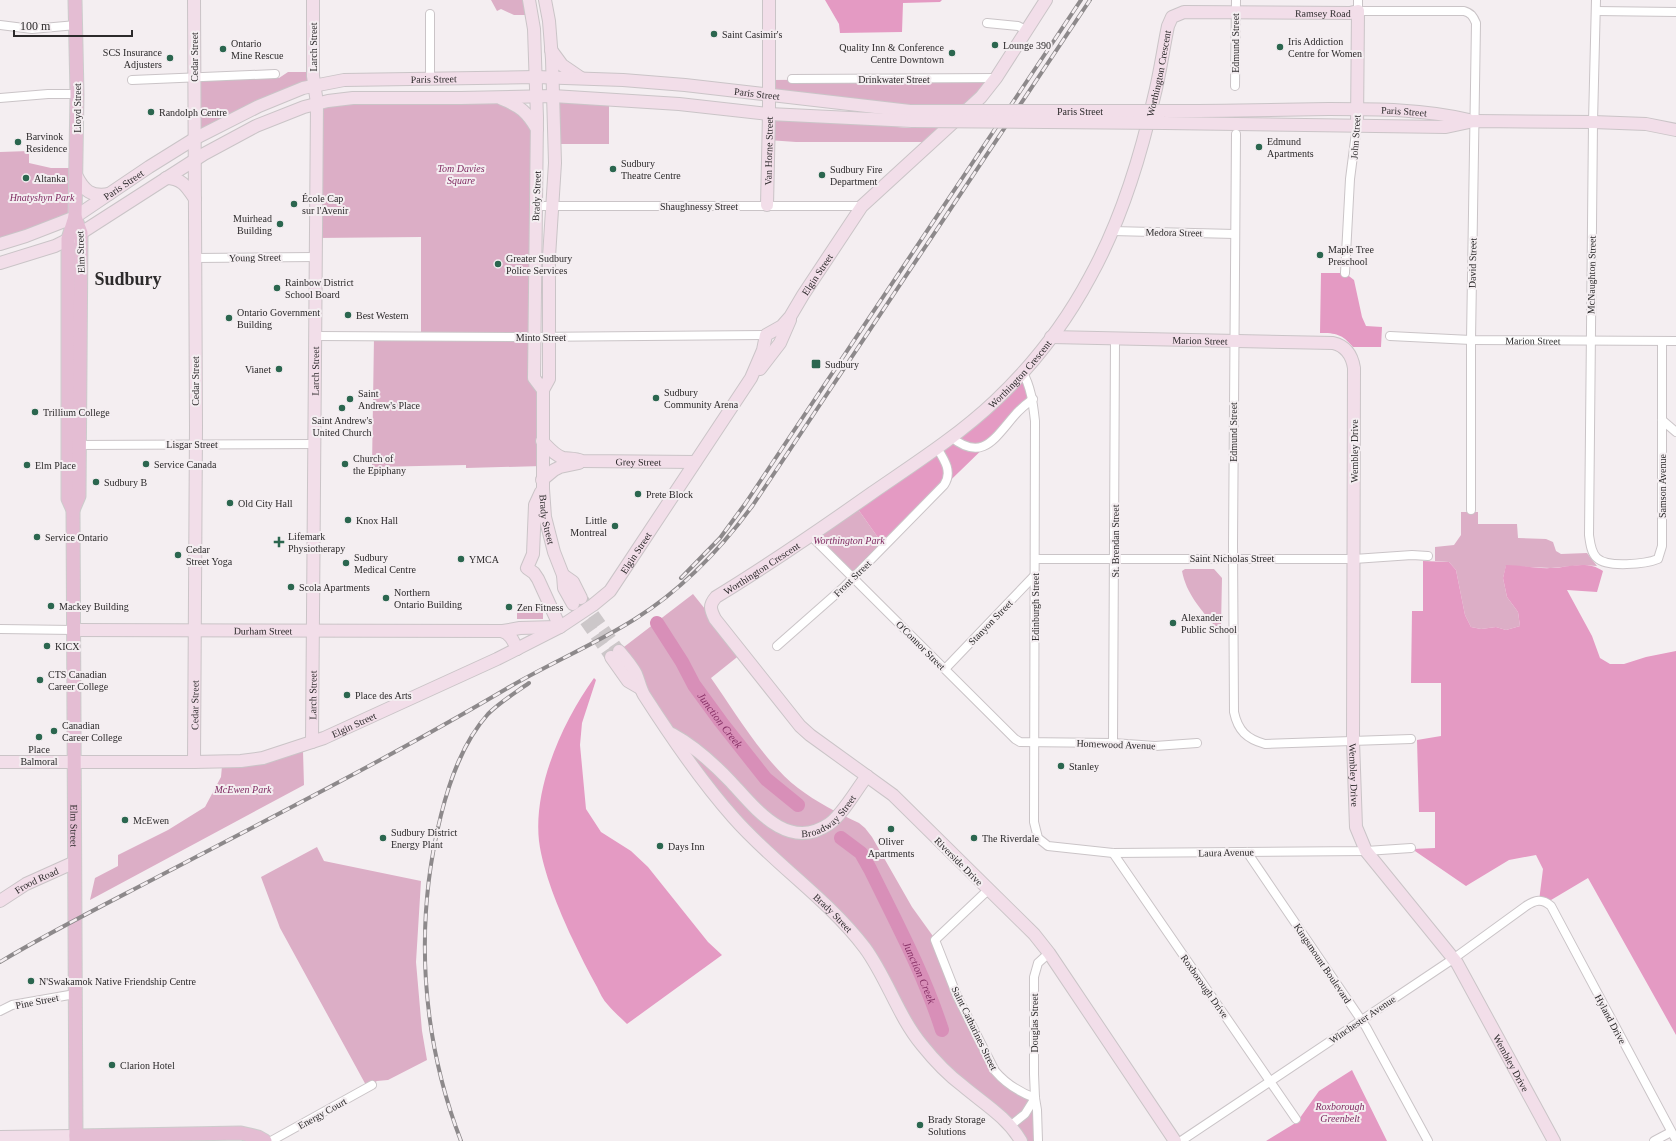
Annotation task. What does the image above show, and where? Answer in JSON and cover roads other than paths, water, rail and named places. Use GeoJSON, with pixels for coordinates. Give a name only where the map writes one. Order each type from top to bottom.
{"type":"FeatureCollection","features":[{"type":"Feature","properties":{"kind":"main road","name":"Lloyd Street"},"geometry":{"type":"LineString","coordinates":[[75,0],[77,94],[75,217]]}},
{"type":"Feature","properties":{"kind":"main road","name":"Cedar Street"},"geometry":{"type":"LineString","coordinates":[[194,0],[194,762]]}},
{"type":"Feature","properties":{"kind":"main road","name":"Larch Street"},"geometry":{"type":"LineString","coordinates":[[312,742],[317,103],[313,76],[313,0]]}},
{"type":"Feature","properties":{"kind":"main road","name":"Brady Street"},"geometry":{"type":"LineString","coordinates":[[529,0],[534,29],[537,129],[534,378],[543,390]]}},
{"type":"Feature","properties":{"kind":"main road","name":"Brady Street"},"geometry":{"type":"LineString","coordinates":[[545,0],[549,21],[551,50],[555,163],[549,257],[549,379],[543,390],[542,484],[544,511],[549,535],[563,575],[564,588],[577,601]]}},
{"type":"Feature","properties":{"kind":"main road","name":"Van Horne Street"},"geometry":{"type":"LineString","coordinates":[[767,205],[769,0]]}},
{"type":"Feature","properties":{"kind":"main road","name":"Elgin Street"},"geometry":{"type":"LineString","coordinates":[[0,762],[194,762],[241,761],[263,758],[312,742],[517,649],[560,627],[593,605],[610,591],[672,500],[695,462],[751,378],[761,356],[766,335],[782,326],[790,317],[862,206],[982,97],[996,78],[1046,0]]}},
{"type":"Feature","properties":{"kind":"main road","name":"Ramsey Road"},"geometry":{"type":"LineString","coordinates":[[1172,17],[1184,12],[1236,6],[1350,13],[1358,6]]}},
{"type":"Feature","properties":{"kind":"main road","name":"John Street"},"geometry":{"type":"LineString","coordinates":[[1357,125],[1358,6]]}},
{"type":"Feature","properties":{"kind":"main road","name":"Worthington Crescent"},"geometry":{"type":"LineString","coordinates":[[711,611],[711,605],[716,597],[811,536],[951,437],[994,401],[1051,337],[1090,277],[1112,231],[1144,139],[1168,26],[1172,17]]}},
{"type":"Feature","properties":{"kind":"main road"},"geometry":{"type":"LineString","coordinates":[[551,50],[562,65],[582,78]]}},
{"type":"Feature","properties":{"kind":"main road","name":"Paris Street"},"geometry":{"type":"LineString","coordinates":[[0,244],[26,236],[75,217],[194,140],[259,106],[303,88],[344,80],[536,77],[582,78],[685,85],[769,94],[911,116]]}},
{"type":"Feature","properties":{"kind":"main road","name":"Paris Street"},"geometry":{"type":"LineString","coordinates":[[0,263],[55,246],[81,233],[194,160],[275,117],[317,103],[353,98],[553,96],[679,104],[769,114],[1164,117],[1357,125],[1446,126],[1474,121],[1593,122],[1646,124],[1676,130]]}},
{"type":"Feature","properties":{"kind":"main road"},"geometry":{"type":"LineString","coordinates":[[497,97],[520,107],[529,115],[537,129]]}},
{"type":"Feature","properties":{"kind":"main road","name":"Paris Street"},"geometry":{"type":"LineString","coordinates":[[1164,117],[1357,109],[1450,115],[1474,121]]}},
{"type":"Feature","properties":{"kind":"main road"},"geometry":{"type":"LineString","coordinates":[[76,175],[80,185],[89,192],[99,196],[111,193]]}},
{"type":"Feature","properties":{"kind":"main road"},"geometry":{"type":"LineString","coordinates":[[166,178],[176,179],[181,182],[194,199]]}},
{"type":"Feature","properties":{"kind":"main road","name":"Elm Street"},"geometry":{"type":"LineString","coordinates":[[74,445],[81,233],[75,217]]}},
{"type":"Feature","properties":{"kind":"main road","name":"Elm Street"},"geometry":{"type":"LineString","coordinates":[[75,217],[68,239],[74,445],[79,496],[73,510],[76,1139]]}},
{"type":"Feature","properties":{"kind":"main road"},"geometry":{"type":"LineString","coordinates":[[751,378],[761,368],[780,343],[788,326],[790,317]]}},
{"type":"Feature","properties":{"kind":"main road","name":"Marion Street"},"geometry":{"type":"LineString","coordinates":[[1051,337],[1333,343],[1340,345],[1347,351]]}},
{"type":"Feature","properties":{"kind":"main road","name":"Wembley Drive"},"geometry":{"type":"LineString","coordinates":[[1347,351],[1353,360],[1354,368],[1354,820],[1358,834],[1366,851],[1453,958],[1554,1141]]}},
{"type":"Feature","properties":{"kind":"main road"},"geometry":{"type":"LineString","coordinates":[[542,441],[557,456],[582,461]]}},
{"type":"Feature","properties":{"kind":"main road"},"geometry":{"type":"LineString","coordinates":[[560,627],[538,579],[534,573],[527,568],[533,554],[535,505],[542,484],[554,470],[560,467],[576,465],[582,461]]}},
{"type":"Feature","properties":{"kind":"main road","name":"Grey Street"},"geometry":{"type":"LineString","coordinates":[[582,461],[695,462]]}},
{"type":"Feature","properties":{"kind":"main road","name":"Riverside Drive"},"geometry":{"type":"LineString","coordinates":[[711,611],[715,619],[752,667],[800,726],[810,735],[893,795],[1034,934],[1049,953],[1174,1141]]}},
{"type":"Feature","properties":{"kind":"main road","name":"Durham Street"},"geometry":{"type":"LineString","coordinates":[[74,630],[194,629],[503,631],[560,627]]}},
{"type":"Feature","properties":{"kind":"main road"},"geometry":{"type":"LineString","coordinates":[[503,631],[511,637],[517,649]]}},
{"type":"Feature","properties":{"kind":"main road","name":"Brady Street"},"geometry":{"type":"LineString","coordinates":[[615,654],[636,674],[640,688],[668,731],[709,788],[748,833],[834,912],[864,948],[874,961],[912,1030],[935,1061],[962,1086],[996,1112],[1010,1126],[1021,1141]]}},
{"type":"Feature","properties":{"kind":"main road"},"geometry":{"type":"LineString","coordinates":[[668,731],[687,742],[731,782],[741,795]]}},
{"type":"Feature","properties":{"kind":"main road","name":"Broadway Street"},"geometry":{"type":"LineString","coordinates":[[741,795],[774,824],[782,829],[790,832],[810,832],[822,828],[838,816],[867,776]]}},
{"type":"Feature","properties":{"kind":"main road"},"geometry":{"type":"LineString","coordinates":[[709,788],[720,786],[728,788],[741,795]]}},
{"type":"Feature","properties":{"kind":"main road","name":"Frood Road"},"geometry":{"type":"LineString","coordinates":[[0,901],[26,884],[75,862]]}},
{"type":"Feature","properties":{"kind":"main road"},"geometry":{"type":"LineString","coordinates":[[0,1137],[76,1139],[258,1137],[265,1141]]}},
{"type":"Feature","properties":{"kind":"street","name":"McNaughton Street"},"geometry":{"type":"LineString","coordinates":[[1592,550],[1589,534],[1590,340],[1596,0]]}},
{"type":"Feature","properties":{"kind":"street","name":"Edmund Street"},"geometry":{"type":"LineString","coordinates":[[1235,86],[1236,6]]}},
{"type":"Feature","properties":{"kind":"street","name":"Ramsey Road"},"geometry":{"type":"LineString","coordinates":[[1358,6],[1464,11],[1470,12],[1473,16]]}},
{"type":"Feature","properties":{"kind":"street"},"geometry":{"type":"LineString","coordinates":[[1596,11],[1676,12]]}},
{"type":"Feature","properties":{"kind":"street"},"geometry":{"type":"LineString","coordinates":[[430,14],[430,78]]}},
{"type":"Feature","properties":{"kind":"street","name":"David Street"},"geometry":{"type":"LineString","coordinates":[[1471,510],[1471,340],[1476,23],[1473,16]]}},
{"type":"Feature","properties":{"kind":"street"},"geometry":{"type":"LineString","coordinates":[[987,23],[1018,26],[1026,30]]}},
{"type":"Feature","properties":{"kind":"street"},"geometry":{"type":"LineString","coordinates":[[0,25],[32,29],[76,25]]}},
{"type":"Feature","properties":{"kind":"street"},"geometry":{"type":"LineString","coordinates":[[132,80],[275,74]]}},
{"type":"Feature","properties":{"kind":"street","name":"Drinkwater Street"},"geometry":{"type":"LineString","coordinates":[[792,79],[996,78]]}},
{"type":"Feature","properties":{"kind":"street"},"geometry":{"type":"LineString","coordinates":[[0,98],[48,94],[77,94]]}},
{"type":"Feature","properties":{"kind":"street","name":"John Street"},"geometry":{"type":"LineString","coordinates":[[1345,273],[1350,179],[1357,125]]}},
{"type":"Feature","properties":{"kind":"street","name":"Edmund Street"},"geometry":{"type":"LineString","coordinates":[[1236,134],[1233,558],[1234,712],[1240,729],[1247,737],[1253,741],[1264,744],[1353,741]]}},
{"type":"Feature","properties":{"kind":"street","name":"Shaughnessy Street"},"geometry":{"type":"LineString","coordinates":[[536,206],[862,206]]}},
{"type":"Feature","properties":{"kind":"street","name":"Medora Street"},"geometry":{"type":"LineString","coordinates":[[1112,231],[1235,234]]}},
{"type":"Feature","properties":{"kind":"street","name":"Young Street"},"geometry":{"type":"LineString","coordinates":[[195,258],[316,256]]}},
{"type":"Feature","properties":{"kind":"street","name":"Minto Street"},"geometry":{"type":"LineString","coordinates":[[316,336],[550,337],[766,335]]}},
{"type":"Feature","properties":{"kind":"street","name":"Marion Street"},"geometry":{"type":"LineString","coordinates":[[1390,336],[1471,340],[1676,341]]}},
{"type":"Feature","properties":{"kind":"street","name":"St. Brendan Street"},"geometry":{"type":"LineString","coordinates":[[1113,743],[1115,339]]}},
{"type":"Feature","properties":{"kind":"street","name":"Samson Avenue"},"geometry":{"type":"LineString","coordinates":[[1592,550],[1596,558],[1603,562],[1616,564],[1649,562],[1658,559],[1662,546],[1662,341]]}},
{"type":"Feature","properties":{"kind":"street","name":"Edinburgh Street"},"geometry":{"type":"LineString","coordinates":[[1022,371],[1029,383],[1033,399],[1035,421],[1034,822],[1038,838],[1043,843]]}},
{"type":"Feature","properties":{"kind":"street"},"geometry":{"type":"LineString","coordinates":[[951,437],[966,447],[982,448],[989,444],[1016,414],[1033,399]]}},
{"type":"Feature","properties":{"kind":"street"},"geometry":{"type":"LineString","coordinates":[[1662,420],[1676,432]]}},
{"type":"Feature","properties":{"kind":"street","name":"Lisgar Street"},"geometry":{"type":"LineString","coordinates":[[74,445],[315,444]]}},
{"type":"Feature","properties":{"kind":"street","name":"Front Street"},"geometry":{"type":"LineString","coordinates":[[777,646],[853,578],[948,480],[948,470],[944,460],[936,448]]}},
{"type":"Feature","properties":{"kind":"street","name":"O'Connor Street"},"geometry":{"type":"LineString","coordinates":[[811,536],[1015,740],[1024,743],[1035,742]]}},
{"type":"Feature","properties":{"kind":"street","name":"Saint Nicholas Street"},"geometry":{"type":"LineString","coordinates":[[1035,559],[1354,559],[1412,555],[1428,556]]}},
{"type":"Feature","properties":{"kind":"street","name":"Stanyon Street"},"geometry":{"type":"LineString","coordinates":[[945,669],[1035,576]]}},
{"type":"Feature","properties":{"kind":"street","name":"Durham Street"},"geometry":{"type":"LineString","coordinates":[[0,629],[74,630]]}},
{"type":"Feature","properties":{"kind":"street"},"geometry":{"type":"LineString","coordinates":[[1353,741],[1412,740]]}},
{"type":"Feature","properties":{"kind":"street","name":"Homewood Avenue"},"geometry":{"type":"LineString","coordinates":[[1035,742],[1113,743],[1155,746],[1196,743]]}},
{"type":"Feature","properties":{"kind":"street","name":"Laura Avenue"},"geometry":{"type":"LineString","coordinates":[[1043,843],[1057,848],[1113,854],[1366,851],[1412,848]]}},
{"type":"Feature","properties":{"kind":"street","name":"Kingsmount Boulevard"},"geometry":{"type":"LineString","coordinates":[[1247,852],[1361,1019],[1428,1141]]}},
{"type":"Feature","properties":{"kind":"street","name":"Roxborough Drive"},"geometry":{"type":"LineString","coordinates":[[1113,854],[1296,1119]]}},
{"type":"Feature","properties":{"kind":"street","name":"Saint Catharines Street"},"geometry":{"type":"LineString","coordinates":[[988,890],[935,940],[957,996],[995,1071],[1003,1081],[1016,1090],[1035,1098]]}},
{"type":"Feature","properties":{"kind":"street","name":"Winchester Avenue"},"geometry":{"type":"LineString","coordinates":[[1181,1141],[1453,958],[1533,901],[1543,901]]}},
{"type":"Feature","properties":{"kind":"street","name":"Hyland Drive"},"geometry":{"type":"LineString","coordinates":[[1543,901],[1551,906],[1676,1140]]}},
{"type":"Feature","properties":{"kind":"street","name":"Douglas Street"},"geometry":{"type":"LineString","coordinates":[[1038,1141],[1035,1098],[1035,968],[1038,963],[1049,953]]}},
{"type":"Feature","properties":{"kind":"street","name":"Pine Street"},"geometry":{"type":"LineString","coordinates":[[0,1011],[12,1005],[75,994]]}},
{"type":"Feature","properties":{"kind":"street","name":"Energy Court"},"geometry":{"type":"LineString","coordinates":[[271,1141],[372,1084]]}},
{"type":"Feature","properties":{"kind":"street"},"geometry":{"type":"LineString","coordinates":[[1010,1126],[1025,1114],[1035,1098]]}},
{"type":"Feature","properties":{"kind":"street"},"geometry":{"type":"LineString","coordinates":[[1654,1141],[1671,1132]]}},
{"type":"Feature","properties":{"kind":"waterway","name":"Junction Creek"},"geometry":{"type":"LineString","coordinates":[[657,623],[682,662],[694,685],[721,722],[766,779],[798,805]]}},
{"type":"Feature","properties":{"kind":"waterway","name":"Junction Creek"},"geometry":{"type":"LineString","coordinates":[[841,838],[861,853],[870,869],[918,968],[942,1030]]}},
{"type":"Feature","properties":{"kind":"tunnel"},"geometry":{"type":"LineString","coordinates":[[583,600],[619,651]]}},
{"type":"Feature","properties":{"kind":"tunnel"},"geometry":{"type":"LineString","coordinates":[[575,606],[611,657]]}},
{"type":"Feature","properties":{"kind":"railway"},"geometry":{"type":"LineString","coordinates":[[681,578],[720,538],[745,504],[1081,0]]}},
{"type":"Feature","properties":{"kind":"railway"},"geometry":{"type":"LineString","coordinates":[[0,962],[84,915],[381,760],[522,680],[603,637],[635,619],[685,582],[714,553],[753,505],[1090,0]]}},
{"type":"Feature","properties":{"kind":"railway"},"geometry":{"type":"LineString","coordinates":[[461,1141],[448,1102],[437,1061],[430,1021],[426,980],[425,938],[427,897],[432,856],[441,815],[453,775],[471,737],[488,714],[529,683]]}},
{"type":"Feature","properties":{"kind":"place","name":"Saint Casimir's"},"geometry":{"type":"Point","coordinates":[714,34]}},
{"type":"Feature","properties":{"kind":"place","name":"Lounge 390"},"geometry":{"type":"Point","coordinates":[995,45]}},
{"type":"Feature","properties":{"kind":"place","name":"Iris Addiction Centre for Women"},"geometry":{"type":"Point","coordinates":[1280,47]}},
{"type":"Feature","properties":{"kind":"place","name":"Ontario Mine Rescue"},"geometry":{"type":"Point","coordinates":[223,49]}},
{"type":"Feature","properties":{"kind":"place","name":"Quality Inn & Conference Centre Downtown"},"geometry":{"type":"Point","coordinates":[952,53]}},
{"type":"Feature","properties":{"kind":"place","name":"SCS Insurance Adjusters"},"geometry":{"type":"Point","coordinates":[170,58]}},
{"type":"Feature","properties":{"kind":"place","name":"Randolph Centre"},"geometry":{"type":"Point","coordinates":[151,112]}},
{"type":"Feature","properties":{"kind":"place","name":"Barvinok Residence"},"geometry":{"type":"Point","coordinates":[18,142]}},
{"type":"Feature","properties":{"kind":"place","name":"Edmund Apartments"},"geometry":{"type":"Point","coordinates":[1259,147]}},
{"type":"Feature","properties":{"kind":"place","name":"Sudbury Theatre Centre"},"geometry":{"type":"Point","coordinates":[613,169]}},
{"type":"Feature","properties":{"kind":"place","name":"Sudbury Fire Department"},"geometry":{"type":"Point","coordinates":[822,175]}},
{"type":"Feature","properties":{"kind":"place","name":"Altanka"},"geometry":{"type":"Point","coordinates":[26,178]}},
{"type":"Feature","properties":{"kind":"place","name":"École Cap sur l'Avenir"},"geometry":{"type":"Point","coordinates":[294,204]}},
{"type":"Feature","properties":{"kind":"place","name":"Muirhead Building"},"geometry":{"type":"Point","coordinates":[280,224]}},
{"type":"Feature","properties":{"kind":"place","name":"Maple Tree Preschool"},"geometry":{"type":"Point","coordinates":[1320,255]}},
{"type":"Feature","properties":{"kind":"place","name":"Greater Sudbury Police Services"},"geometry":{"type":"Point","coordinates":[498,264]}},
{"type":"Feature","properties":{"kind":"place","name":"Rainbow District School Board"},"geometry":{"type":"Point","coordinates":[277,288]}},
{"type":"Feature","properties":{"kind":"place","name":"Best Western"},"geometry":{"type":"Point","coordinates":[348,315]}},
{"type":"Feature","properties":{"kind":"place","name":"Ontario Government Building"},"geometry":{"type":"Point","coordinates":[229,318]}},
{"type":"Feature","properties":{"kind":"place","name":"Sudbury"},"geometry":{"type":"Point","coordinates":[816,364]}},
{"type":"Feature","properties":{"kind":"place","name":"Vianet"},"geometry":{"type":"Point","coordinates":[279,369]}},
{"type":"Feature","properties":{"kind":"place","name":"Sudbury Community Arena"},"geometry":{"type":"Point","coordinates":[656,398]}},
{"type":"Feature","properties":{"kind":"place","name":"Saint Andrew's Place"},"geometry":{"type":"Point","coordinates":[350,399]}},
{"type":"Feature","properties":{"kind":"place","name":"Saint Andrew's United Church"},"geometry":{"type":"Point","coordinates":[342,408]}},
{"type":"Feature","properties":{"kind":"place","name":"Trillium College"},"geometry":{"type":"Point","coordinates":[35,412]}},
{"type":"Feature","properties":{"kind":"place","name":"Service Canada"},"geometry":{"type":"Point","coordinates":[146,464]}},
{"type":"Feature","properties":{"kind":"place","name":"Church of the Epiphany"},"geometry":{"type":"Point","coordinates":[345,464]}},
{"type":"Feature","properties":{"kind":"place","name":"Elm Place"},"geometry":{"type":"Point","coordinates":[27,465]}},
{"type":"Feature","properties":{"kind":"place","name":"Sudbury B"},"geometry":{"type":"Point","coordinates":[96,482]}},
{"type":"Feature","properties":{"kind":"place","name":"Prete Block"},"geometry":{"type":"Point","coordinates":[638,494]}},
{"type":"Feature","properties":{"kind":"place","name":"Old City Hall"},"geometry":{"type":"Point","coordinates":[230,503]}},
{"type":"Feature","properties":{"kind":"place","name":"Knox Hall"},"geometry":{"type":"Point","coordinates":[348,520]}},
{"type":"Feature","properties":{"kind":"place","name":"Little Montreal"},"geometry":{"type":"Point","coordinates":[615,526]}},
{"type":"Feature","properties":{"kind":"place","name":"Service Ontario"},"geometry":{"type":"Point","coordinates":[37,537]}},
{"type":"Feature","properties":{"kind":"place","name":"Lifemark Physiotherapy"},"geometry":{"type":"Point","coordinates":[279,542]}},
{"type":"Feature","properties":{"kind":"place","name":"Cedar Street Yoga"},"geometry":{"type":"Point","coordinates":[178,555]}},
{"type":"Feature","properties":{"kind":"place","name":"YMCA"},"geometry":{"type":"Point","coordinates":[461,559]}},
{"type":"Feature","properties":{"kind":"place","name":"Sudbury Medical Centre"},"geometry":{"type":"Point","coordinates":[346,563]}},
{"type":"Feature","properties":{"kind":"place","name":"Scola Apartments"},"geometry":{"type":"Point","coordinates":[291,587]}},
{"type":"Feature","properties":{"kind":"place","name":"Northern Ontario Building"},"geometry":{"type":"Point","coordinates":[386,598]}},
{"type":"Feature","properties":{"kind":"place","name":"Mackey Building"},"geometry":{"type":"Point","coordinates":[51,606]}},
{"type":"Feature","properties":{"kind":"place","name":"Zen Fitness"},"geometry":{"type":"Point","coordinates":[509,607]}},
{"type":"Feature","properties":{"kind":"place","name":"Alexander Public School"},"geometry":{"type":"Point","coordinates":[1173,623]}},
{"type":"Feature","properties":{"kind":"place","name":"KICX"},"geometry":{"type":"Point","coordinates":[47,646]}},
{"type":"Feature","properties":{"kind":"place","name":"CTS Canadian Career College"},"geometry":{"type":"Point","coordinates":[40,680]}},
{"type":"Feature","properties":{"kind":"place","name":"Place des Arts"},"geometry":{"type":"Point","coordinates":[347,695]}},
{"type":"Feature","properties":{"kind":"place","name":"Canadian Career College"},"geometry":{"type":"Point","coordinates":[54,731]}},
{"type":"Feature","properties":{"kind":"place","name":"Place Balmoral"},"geometry":{"type":"Point","coordinates":[39,737]}},
{"type":"Feature","properties":{"kind":"place","name":"Stanley"},"geometry":{"type":"Point","coordinates":[1061,766]}},
{"type":"Feature","properties":{"kind":"place","name":"McEwen"},"geometry":{"type":"Point","coordinates":[125,820]}},
{"type":"Feature","properties":{"kind":"place","name":"Oliver Apartments"},"geometry":{"type":"Point","coordinates":[891,829]}},
{"type":"Feature","properties":{"kind":"place","name":"Sudbury District Energy Plant"},"geometry":{"type":"Point","coordinates":[383,838]}},
{"type":"Feature","properties":{"kind":"place","name":"The Riverdale"},"geometry":{"type":"Point","coordinates":[974,838]}},
{"type":"Feature","properties":{"kind":"place","name":"Days Inn"},"geometry":{"type":"Point","coordinates":[660,846]}},
{"type":"Feature","properties":{"kind":"place","name":"N'Swakamok Native Friendship Centre"},"geometry":{"type":"Point","coordinates":[31,981]}},
{"type":"Feature","properties":{"kind":"place","name":"Clarion Hotel"},"geometry":{"type":"Point","coordinates":[112,1065]}},
{"type":"Feature","properties":{"kind":"place","name":"Brady Storage Solutions"},"geometry":{"type":"Point","coordinates":[920,1125]}},
{"type":"Feature","properties":{"kind":"district","name":"Sudbury"},"geometry":{"type":"Point","coordinates":[128,279]}},
{"type":"Feature","properties":{"kind":"park label","name":"Tom Davies Square"},"geometry":{"type":"Point","coordinates":[461,174]}},
{"type":"Feature","properties":{"kind":"park label","name":"Hnatyshyn Park"},"geometry":{"type":"Point","coordinates":[42,197]}},
{"type":"Feature","properties":{"kind":"park label","name":"Worthington Park"},"geometry":{"type":"Point","coordinates":[849,540]}},
{"type":"Feature","properties":{"kind":"park label","name":"McEwen Park"},"geometry":{"type":"Point","coordinates":[243,789]}},
{"type":"Feature","properties":{"kind":"park label","name":"Roxborough Greenbelt"},"geometry":{"type":"Point","coordinates":[1340,1112]}}]}
